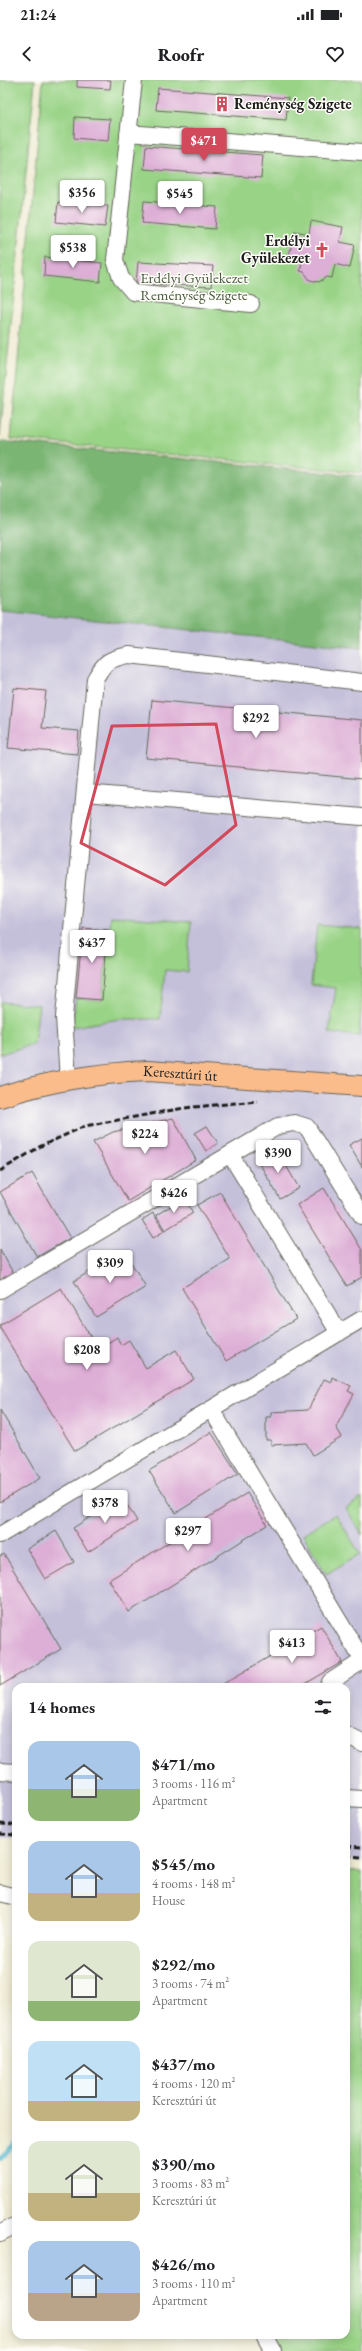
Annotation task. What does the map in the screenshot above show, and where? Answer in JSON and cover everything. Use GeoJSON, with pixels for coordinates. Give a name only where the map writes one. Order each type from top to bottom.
{"type":"FeatureCollection","features":[{"type":"Feature","properties":{"kind":"main road","name":"Keresztúri út"},"geometry":{"type":"LineString","coordinates":[[0,1097],[31,1087],[68,1080],[124,1072],[148,1071],[362,1086]]}},
{"type":"Feature","properties":{"kind":"street"},"geometry":{"type":"LineString","coordinates":[[134,80],[115,260],[121,278],[133,292],[251,304]]}},
{"type":"Feature","properties":{"kind":"street"},"geometry":{"type":"LineString","coordinates":[[128,133],[362,152]]}},
{"type":"Feature","properties":{"kind":"street"},"geometry":{"type":"LineString","coordinates":[[68,1080],[64,1017],[95,679],[102,667],[110,659],[129,655],[362,682]]}},
{"type":"Feature","properties":{"kind":"street"},"geometry":{"type":"LineString","coordinates":[[85,794],[362,817]]}},
{"type":"Feature","properties":{"kind":"street"},"geometry":{"type":"LineString","coordinates":[[0,1290],[278,1126],[294,1123],[307,1127],[362,1216]]}},
{"type":"Feature","properties":{"kind":"street"},"geometry":{"type":"LineString","coordinates":[[230,1154],[339,1333]]}},
{"type":"Feature","properties":{"kind":"street"},"geometry":{"type":"LineString","coordinates":[[0,1535],[362,1319]]}},
{"type":"Feature","properties":{"kind":"street"},"geometry":{"type":"LineString","coordinates":[[211,1409],[362,1660],[330,1683]]}},
{"type":"Feature","properties":{"kind":"street"},"geometry":{"type":"LineString","coordinates":[[350,1737],[362,1743]]}},
{"type":"Feature","properties":{"kind":"street"},"geometry":{"type":"LineString","coordinates":[[0,1771],[12,1772]]}},
{"type":"Feature","properties":{"kind":"street"},"geometry":{"type":"LineString","coordinates":[[350,1798],[362,1799]]}},
{"type":"Feature","properties":{"kind":"street"},"geometry":{"type":"LineString","coordinates":[[0,1893],[12,1896]]}},
{"type":"Feature","properties":{"kind":"street"},"geometry":{"type":"LineString","coordinates":[[0,2233],[12,2227]]}},
{"type":"Feature","properties":{"kind":"street"},"geometry":{"type":"LineString","coordinates":[[266,2339],[273,2351]]}},
{"type":"Feature","properties":{"kind":"highlighted area"},"geometry":{"type":"Polygon","coordinates":[[[216,724],[236,825],[165,885],[81,843],[112,726],[216,724]]]}},
{"type":"Feature","properties":{"kind":"shaded area"},"geometry":{"type":"Polygon","coordinates":[[[0,610],[362,648],[362,1861],[350,1860],[350,1683],[12,1683],[12,1838],[0,1838],[0,610]]]}},
{"type":"Feature","properties":{"kind":"green space"},"geometry":{"type":"Polygon","coordinates":[[[0,80],[35,80],[0,436],[0,80]]]}},
{"type":"Feature","properties":{"kind":"green space","name":"Erdélyi Gyülekezet Reménység Szigete"},"geometry":{"type":"Polygon","coordinates":[[[43,80],[362,80],[362,473],[11,439],[43,80]]]}},
{"type":"Feature","properties":{"kind":"green space"},"geometry":{"type":"Polygon","coordinates":[[[0,441],[362,476],[362,648],[0,610],[0,441]]]}},
{"type":"Feature","properties":{"kind":"green space"},"geometry":{"type":"Polygon","coordinates":[[[110,916],[191,922],[187,972],[165,970],[160,1019],[120,1019],[72,1027],[76,998],[102,1000],[110,916]]]}},
{"type":"Feature","properties":{"kind":"green space"},"geometry":{"type":"Polygon","coordinates":[[[317,925],[362,929],[362,1002],[359,1036],[329,1033],[336,988],[311,985],[317,925]]]}},
{"type":"Feature","properties":{"kind":"green space"},"geometry":{"type":"Polygon","coordinates":[[[0,1002],[39,1005],[34,1044],[0,1054],[0,1002]]]}},
{"type":"Feature","properties":{"kind":"green space"},"geometry":{"type":"Polygon","coordinates":[[[362,1498],[362,1535],[346,1508],[362,1498]]]}},
{"type":"Feature","properties":{"kind":"green space"},"geometry":{"type":"Polygon","coordinates":[[[336,1514],[360,1554],[326,1574],[303,1534],[336,1514]]]}},
{"type":"Feature","properties":{"kind":"green space"},"geometry":{"type":"Polygon","coordinates":[[[350,1870],[362,1872],[362,2351],[284,2351],[277,2339],[350,2339],[350,1870]]]}},
{"type":"Feature","properties":{"kind":"building"},"geometry":{"type":"Polygon","coordinates":[[[77,80],[111,80],[110,89],[77,87],[77,80]]]}},
{"type":"Feature","properties":{"kind":"building","name":"Reménység Szigete"},"geometry":{"type":"Polygon","coordinates":[[[158,88],[288,98],[286,120],[156,110],[158,88]]]}},
{"type":"Feature","properties":{"kind":"building"},"geometry":{"type":"Polygon","coordinates":[[[75,117],[110,119],[108,141],[74,138],[75,117]]]}},
{"type":"Feature","properties":{"kind":"building"},"geometry":{"type":"Polygon","coordinates":[[[146,146],[263,155],[261,178],[144,169],[146,146]]]}},
{"type":"Feature","properties":{"kind":"building"},"geometry":{"type":"Polygon","coordinates":[[[144,201],[217,207],[215,229],[142,223],[144,201]]]}},
{"type":"Feature","properties":{"kind":"building"},"geometry":{"type":"Polygon","coordinates":[[[58,202],[108,206],[105,227],[56,222],[58,202]]]}},
{"type":"Feature","properties":{"kind":"building","name":"Erdélyi Gyülekezet"},"geometry":{"type":"Polygon","coordinates":[[[311,221],[343,227],[340,242],[355,245],[350,268],[335,264],[332,278],[327,277],[319,282],[310,280],[304,272],[300,271],[303,258],[289,255],[295,231],[309,234],[311,221]]]}},
{"type":"Feature","properties":{"kind":"building"},"geometry":{"type":"Polygon","coordinates":[[[45,257],[102,263],[100,282],[44,276],[45,257]]]}},
{"type":"Feature","properties":{"kind":"building"},"geometry":{"type":"Polygon","coordinates":[[[138,262],[213,266],[211,287],[136,283],[138,262]]]}},
{"type":"Feature","properties":{"kind":"building"},"geometry":{"type":"Polygon","coordinates":[[[14,688],[46,691],[42,728],[79,731],[77,754],[8,748],[14,688]]]}},
{"type":"Feature","properties":{"kind":"building"},"geometry":{"type":"Polygon","coordinates":[[[152,700],[362,720],[362,779],[146,758],[152,700]]]}},
{"type":"Feature","properties":{"kind":"building"},"geometry":{"type":"Polygon","coordinates":[[[83,928],[108,930],[102,1000],[76,998],[83,928]]]}},
{"type":"Feature","properties":{"kind":"building"},"geometry":{"type":"Polygon","coordinates":[[[173,1118],[196,1160],[128,1201],[93,1142],[113,1132],[173,1118]]]}},
{"type":"Feature","properties":{"kind":"building"},"geometry":{"type":"Polygon","coordinates":[[[207,1126],[218,1143],[206,1151],[195,1133],[207,1126]]]}},
{"type":"Feature","properties":{"kind":"building"},"geometry":{"type":"Polygon","coordinates":[[[362,1138],[362,1167],[349,1145],[362,1138]]]}},
{"type":"Feature","properties":{"kind":"building"},"geometry":{"type":"Polygon","coordinates":[[[277,1150],[299,1188],[280,1199],[258,1161],[277,1150]]]}},
{"type":"Feature","properties":{"kind":"building"},"geometry":{"type":"Polygon","coordinates":[[[32,1173],[70,1238],[37,1257],[0,1192],[32,1173]]]}},
{"type":"Feature","properties":{"kind":"building"},"geometry":{"type":"Polygon","coordinates":[[[324,1188],[362,1250],[362,1277],[347,1286],[297,1205],[324,1188]]]}},
{"type":"Feature","properties":{"kind":"building"},"geometry":{"type":"Polygon","coordinates":[[[220,1192],[296,1319],[226,1361],[182,1288],[230,1259],[197,1205],[220,1192]]]}},
{"type":"Feature","properties":{"kind":"building"},"geometry":{"type":"Polygon","coordinates":[[[184,1198],[193,1213],[165,1230],[156,1215],[184,1198]]]}},
{"type":"Feature","properties":{"kind":"building"},"geometry":{"type":"Polygon","coordinates":[[[153,1213],[164,1231],[153,1238],[142,1220],[153,1213]]]}},
{"type":"Feature","properties":{"kind":"building"},"geometry":{"type":"Polygon","coordinates":[[[0,1249],[13,1273],[0,1280],[0,1249]]]}},
{"type":"Feature","properties":{"kind":"building"},"geometry":{"type":"Polygon","coordinates":[[[124,1251],[146,1287],[96,1317],[74,1281],[124,1251]]]}},
{"type":"Feature","properties":{"kind":"building"},"geometry":{"type":"Polygon","coordinates":[[[61,1288],[98,1349],[117,1337],[121,1345],[129,1340],[146,1368],[176,1350],[194,1379],[75,1451],[0,1328],[0,1325],[61,1288]]]}},
{"type":"Feature","properties":{"kind":"building"},"geometry":{"type":"Polygon","coordinates":[[[332,1377],[351,1386],[348,1391],[354,1394],[336,1427],[342,1437],[313,1455],[306,1443],[271,1445],[271,1440],[266,1440],[266,1417],[271,1417],[271,1412],[308,1410],[324,1379],[331,1382],[332,1377]]]}},
{"type":"Feature","properties":{"kind":"building"},"geometry":{"type":"Polygon","coordinates":[[[0,1410],[40,1478],[0,1502],[0,1410]]]}},
{"type":"Feature","properties":{"kind":"building"},"geometry":{"type":"Polygon","coordinates":[[[211,1432],[238,1474],[176,1513],[149,1471],[211,1432]]]}},
{"type":"Feature","properties":{"kind":"building"},"geometry":{"type":"Polygon","coordinates":[[[247,1493],[267,1525],[129,1612],[109,1580],[247,1493]]]}},
{"type":"Feature","properties":{"kind":"building"},"geometry":{"type":"Polygon","coordinates":[[[122,1497],[137,1521],[88,1552],[73,1528],[122,1497]]]}},
{"type":"Feature","properties":{"kind":"building"},"geometry":{"type":"Polygon","coordinates":[[[56,1531],[74,1562],[45,1579],[27,1549],[56,1531]]]}},
{"type":"Feature","properties":{"kind":"building"},"geometry":{"type":"Polygon","coordinates":[[[4,1554],[61,1649],[0,1686],[0,1556],[4,1554]]]}},
{"type":"Feature","properties":{"kind":"building"},"geometry":{"type":"Polygon","coordinates":[[[321,1626],[342,1662],[307,1683],[225,1683],[321,1626]]]}},
{"type":"Feature","properties":{"kind":"waterway"},"geometry":{"type":"LineString","coordinates":[[350,1811],[358,1806]]}},
{"type":"Feature","properties":{"kind":"waterway"},"geometry":{"type":"LineString","coordinates":[[0,2158],[12,2147]]}},
{"type":"Feature","properties":{"kind":"railway"},"geometry":{"type":"LineString","coordinates":[[0,1171],[41,1146],[85,1126],[184,1108],[257,1101]]}},
{"type":"Feature","properties":{"kind":"railway"},"geometry":{"type":"LineString","coordinates":[[0,1824],[12,1825]]}},
{"type":"Feature","properties":{"kind":"railway"},"geometry":{"type":"LineString","coordinates":[[0,1834],[12,1835]]}},
{"type":"Feature","properties":{"kind":"railway"},"geometry":{"type":"LineString","coordinates":[[350,1846],[362,1847]]}},
{"type":"Feature","properties":{"kind":"railway"},"geometry":{"type":"LineString","coordinates":[[350,1856],[362,1857]]}},
{"type":"Feature","properties":{"kind":"place","name":"Reménység Szigete"},"geometry":{"type":"Point","coordinates":[222,104]}},
{"type":"Feature","properties":{"kind":"place","name":"Erdélyi Gyülekezet"},"geometry":{"type":"Point","coordinates":[322,250]}}]}
